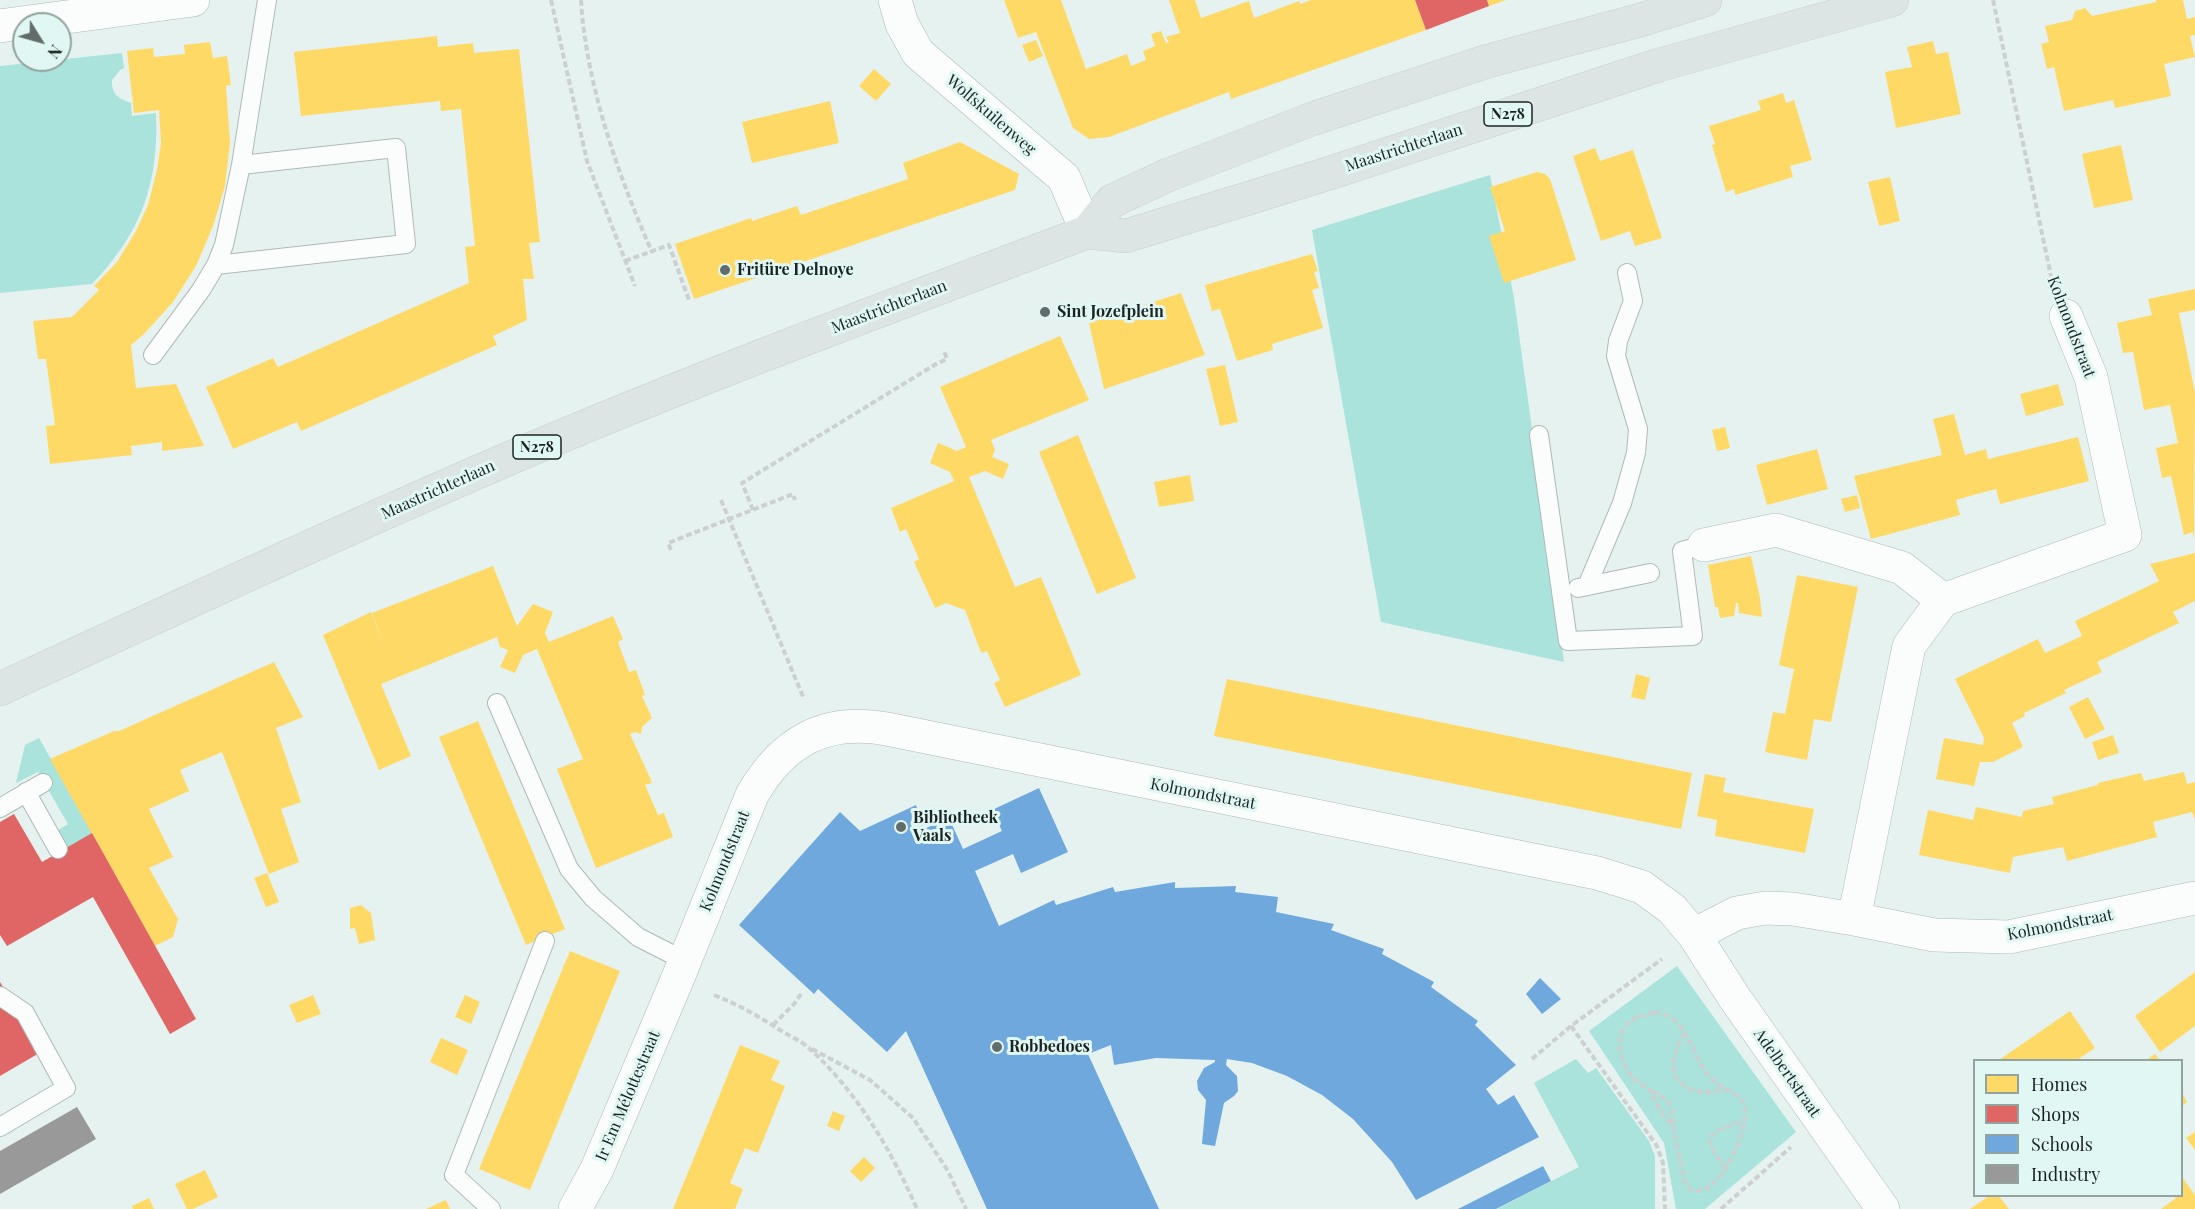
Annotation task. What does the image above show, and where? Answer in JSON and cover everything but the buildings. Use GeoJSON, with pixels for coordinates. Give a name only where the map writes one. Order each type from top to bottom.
{"type":"FeatureCollection","features":[{"type":"Feature","properties":{"kind":"main road"},"geometry":{"type":"LineString","coordinates":[[1087,232],[1112,201],[1168,175],[1312,119],[1488,61],[1705,0]]}},
{"type":"Feature","properties":{"kind":"main road","name":"Maastrichterlaan"},"geometry":{"type":"LineString","coordinates":[[0,689],[310,546],[531,449],[715,374],[1087,232],[1126,236],[1296,184],[1659,65],[1892,0]]}},
{"type":"Feature","properties":{"kind":"street"},"geometry":{"type":"LineString","coordinates":[[0,26],[193,0]]}},
{"type":"Feature","properties":{"kind":"street","name":"Wolfskuilenweg"},"geometry":{"type":"LineString","coordinates":[[895,0],[902,24],[918,53],[1064,178],[1087,232]]}},
{"type":"Feature","properties":{"kind":"street","name":"Kolmondstraat"},"geometry":{"type":"LineString","coordinates":[[1942,600],[2125,535],[2091,376],[2066,316]]}},
{"type":"Feature","properties":{"kind":"street"},"geometry":{"type":"LineString","coordinates":[[1704,545],[1776,530],[1902,568],[1942,600],[1909,646],[1854,919]]}},
{"type":"Feature","properties":{"kind":"street","name":"Kolmondstraat"},"geometry":{"type":"LineString","coordinates":[[681,971],[745,810],[760,780],[784,752],[818,733],[850,725],[880,728],[1597,873],[1642,887],[1672,909],[1694,935],[1737,913],[1765,908],[1793,909],[1854,919],[1934,936],[2010,937],[2195,898]]}},
{"type":"Feature","properties":{"kind":"street","name":"Adelbertstraat"},"geometry":{"type":"LineString","coordinates":[[1694,935],[1734,997],[1883,1209]]}},
{"type":"Feature","properties":{"kind":"street","name":"Ir Em Mélottestraat"},"geometry":{"type":"LineString","coordinates":[[575,1209],[597,1169],[681,971]]}},
{"type":"Feature","properties":{"kind":"lane"},"geometry":{"type":"LineString","coordinates":[[153,355],[194,300],[216,265],[230,228],[267,0]]}},
{"type":"Feature","properties":{"kind":"lane"},"geometry":{"type":"LineString","coordinates":[[216,265],[406,244],[396,148],[241,165]]}},
{"type":"Feature","properties":{"kind":"lane"},"geometry":{"type":"LineString","coordinates":[[1587,586],[1622,503],[1636,453],[1638,429],[1616,356],[1618,341],[1633,301],[1627,273]]}},
{"type":"Feature","properties":{"kind":"lane"},"geometry":{"type":"LineString","coordinates":[[1539,435],[1568,641],[1693,636],[1682,551],[1704,545]]}},
{"type":"Feature","properties":{"kind":"lane"},"geometry":{"type":"LineString","coordinates":[[1562,591],[1650,573]]}},
{"type":"Feature","properties":{"kind":"lane"},"geometry":{"type":"LineString","coordinates":[[497,703],[569,869],[593,898],[681,971]]}},
{"type":"Feature","properties":{"kind":"lane"},"geometry":{"type":"LineString","coordinates":[[0,807],[43,783]]}},
{"type":"Feature","properties":{"kind":"lane"},"geometry":{"type":"LineString","coordinates":[[26,792],[58,849]]}},
{"type":"Feature","properties":{"kind":"lane"},"geometry":{"type":"LineString","coordinates":[[491,1209],[454,1175],[545,941]]}},
{"type":"Feature","properties":{"kind":"lane"},"geometry":{"type":"LineString","coordinates":[[0,996],[25,1013],[66,1088],[0,1127]]}},
{"type":"Feature","properties":{"kind":"path"},"geometry":{"type":"LineString","coordinates":[[551,0],[587,161],[635,286]]}},
{"type":"Feature","properties":{"kind":"path"},"geometry":{"type":"LineString","coordinates":[[581,0],[583,27],[605,124],[630,198],[652,252]]}},
{"type":"Feature","properties":{"kind":"path","name":"Kolmondstraat"},"geometry":{"type":"LineString","coordinates":[[1995,1],[2052,282],[2066,316]]}},
{"type":"Feature","properties":{"kind":"path"},"geometry":{"type":"LineString","coordinates":[[625,261],[669,245],[689,300]]}},
{"type":"Feature","properties":{"kind":"path"},"geometry":{"type":"LineString","coordinates":[[753,510],[742,483],[947,359],[944,351]]}},
{"type":"Feature","properties":{"kind":"path"},"geometry":{"type":"LineString","coordinates":[[671,550],[668,543],[793,494],[795,500]]}},
{"type":"Feature","properties":{"kind":"path"},"geometry":{"type":"LineString","coordinates":[[721,500],[818,733]]}},
{"type":"Feature","properties":{"kind":"path"},"geometry":{"type":"LineString","coordinates":[[1532,1059],[1571,1026],[1694,935]]}},
{"type":"Feature","properties":{"kind":"path"},"geometry":{"type":"LineString","coordinates":[[681,971],[808,1047],[870,1080],[913,1118],[948,1171],[966,1209]]}},
{"type":"Feature","properties":{"kind":"path"},"geometry":{"type":"LineString","coordinates":[[773,1026],[801,994]]}},
{"type":"Feature","properties":{"kind":"path"},"geometry":{"type":"LineString","coordinates":[[1655,1012],[1674,1018],[1681,1025],[1698,1060],[1712,1079],[1729,1090],[1739,1097],[1744,1106],[1744,1121],[1737,1148],[1726,1168],[1706,1189],[1698,1191],[1691,1189],[1681,1174],[1673,1127],[1673,1111],[1669,1102],[1632,1077],[1625,1067],[1619,1047],[1622,1031],[1635,1018],[1655,1012]]}},
{"type":"Feature","properties":{"kind":"path"},"geometry":{"type":"LineString","coordinates":[[1571,1026],[1657,1146],[1663,1163],[1665,1209]]}},
{"type":"Feature","properties":{"kind":"path"},"geometry":{"type":"LineString","coordinates":[[1685,1033],[1673,1058],[1676,1076],[1692,1089],[1704,1092],[1729,1090]]}},
{"type":"Feature","properties":{"kind":"path"},"geometry":{"type":"LineString","coordinates":[[808,1047],[841,1080],[858,1102],[893,1158],[917,1209]]}},
{"type":"Feature","properties":{"kind":"path"},"geometry":{"type":"LineString","coordinates":[[1650,1090],[1660,1110],[1673,1127]]}},
{"type":"Feature","properties":{"kind":"path"},"geometry":{"type":"LineString","coordinates":[[1726,1168],[1710,1143],[1711,1136],[1714,1131],[1744,1121]]}},
{"type":"Feature","properties":{"kind":"path"},"geometry":{"type":"LineString","coordinates":[[1721,1209],[1822,1122]]}},
{"type":"Feature","properties":{"kind":"shaded area"},"geometry":{"type":"Polygon","coordinates":[[[122,53],[124,68],[112,80],[114,92],[119,98],[131,103],[132,116],[156,113],[154,162],[144,206],[123,246],[92,284],[0,293],[0,66],[12,65],[12,72],[72,72],[72,58],[122,53]]]}},
{"type":"Feature","properties":{"kind":"shaded area"},"geometry":{"type":"Polygon","coordinates":[[[1490,175],[1514,298],[1564,662],[1381,622],[1312,230],[1490,175]]]}},
{"type":"Feature","properties":{"kind":"shaded area"},"geometry":{"type":"Polygon","coordinates":[[[39,738],[93,834],[66,849],[55,832],[68,824],[38,772],[16,783],[25,745],[39,738]]]}},
{"type":"Feature","properties":{"kind":"shaded area"},"geometry":{"type":"Polygon","coordinates":[[[1677,966],[1796,1132],[1705,1209],[1676,1209],[1664,1143],[1589,1031],[1677,966]]]}},
{"type":"Feature","properties":{"kind":"shaded area"},"geometry":{"type":"Polygon","coordinates":[[[1576,1059],[1588,1073],[1596,1068],[1649,1141],[1655,1156],[1655,1209],[1497,1209],[1579,1167],[1534,1083],[1576,1059]]]}},
{"type":"Feature","properties":{"kind":"place","name":"Fritüre Delnoye"},"geometry":{"type":"Point","coordinates":[725,270]}},
{"type":"Feature","properties":{"kind":"place","name":"Sint Jozefplein"},"geometry":{"type":"Point","coordinates":[1045,312]}},
{"type":"Feature","properties":{"kind":"place","name":"Bibliotheek Vaals"},"geometry":{"type":"Point","coordinates":[901,827]}},
{"type":"Feature","properties":{"kind":"place","name":"Robbedoes"},"geometry":{"type":"Point","coordinates":[997,1047]}}]}
